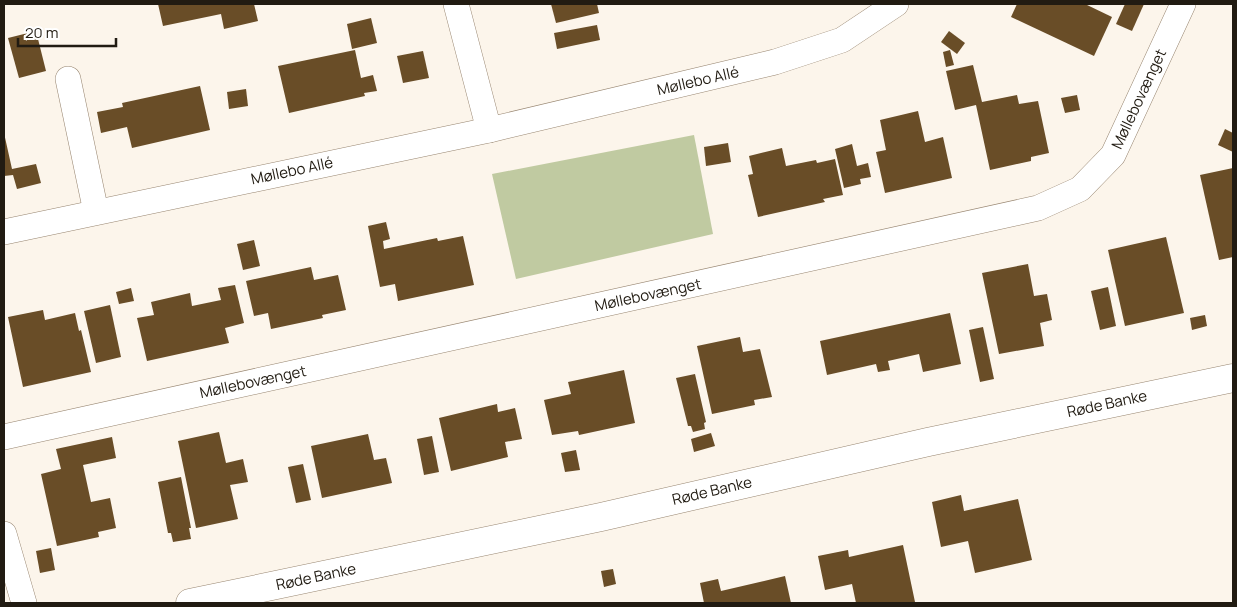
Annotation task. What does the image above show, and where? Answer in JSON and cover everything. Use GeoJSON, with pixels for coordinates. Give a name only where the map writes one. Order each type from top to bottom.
{"type":"FeatureCollection","features":[{"type":"Feature","properties":{"kind":"street"},"geometry":{"type":"LineString","coordinates":[[456,4],[489,130]]}},
{"type":"Feature","properties":{"kind":"street","name":"Møllebo Allé"},"geometry":{"type":"LineString","coordinates":[[4,232],[489,130],[775,62],[842,40],[896,4]]}},
{"type":"Feature","properties":{"kind":"street","name":"Møllebovænget"},"geometry":{"type":"LineString","coordinates":[[4,437],[1038,208],[1080,189],[1113,155],[1183,4]]}},
{"type":"Feature","properties":{"kind":"street"},"geometry":{"type":"LineString","coordinates":[[68,79],[96,212]]}},
{"type":"Feature","properties":{"kind":"street","name":"Røde Banke"},"geometry":{"type":"LineString","coordinates":[[190,603],[601,517],[928,442],[1233,378]]}},
{"type":"Feature","properties":{"kind":"street"},"geometry":{"type":"LineString","coordinates":[[4,534],[24,603]]}},
{"type":"Feature","properties":{"kind":"green space"},"geometry":{"type":"Polygon","coordinates":[[[694,135],[713,234],[516,279],[492,174],[694,135]]]}},
{"type":"Feature","properties":{"kind":"building"},"geometry":{"type":"Polygon","coordinates":[[[158,4],[254,4],[258,21],[224,29],[221,14],[163,26],[158,4]]]}},
{"type":"Feature","properties":{"kind":"building"},"geometry":{"type":"Polygon","coordinates":[[[551,4],[597,4],[599,13],[556,23],[551,4]]]}},
{"type":"Feature","properties":{"kind":"building"},"geometry":{"type":"Polygon","coordinates":[[[1017,4],[1085,4],[1112,17],[1094,56],[1011,17],[1017,4]]]}},
{"type":"Feature","properties":{"kind":"building"},"geometry":{"type":"Polygon","coordinates":[[[1125,4],[1144,4],[1132,31],[1116,24],[1125,4]]]}},
{"type":"Feature","properties":{"kind":"building"},"geometry":{"type":"Polygon","coordinates":[[[371,18],[377,43],[352,49],[347,24],[371,18]]]}},
{"type":"Feature","properties":{"kind":"building"},"geometry":{"type":"Polygon","coordinates":[[[597,25],[600,40],[557,49],[554,33],[597,25]]]}},
{"type":"Feature","properties":{"kind":"building"},"geometry":{"type":"Polygon","coordinates":[[[36,31],[46,71],[19,78],[8,38],[36,31]]]}},
{"type":"Feature","properties":{"kind":"building"},"geometry":{"type":"Polygon","coordinates":[[[949,31],[965,43],[957,54],[941,42],[949,31]]]}},
{"type":"Feature","properties":{"kind":"building"},"geometry":{"type":"Polygon","coordinates":[[[355,50],[361,78],[373,75],[377,91],[364,93],[365,96],[289,113],[278,66],[355,50]]]}},
{"type":"Feature","properties":{"kind":"building"},"geometry":{"type":"Polygon","coordinates":[[[950,50],[954,65],[946,67],[943,52],[950,50]]]}},
{"type":"Feature","properties":{"kind":"building"},"geometry":{"type":"Polygon","coordinates":[[[423,51],[429,78],[403,83],[397,56],[423,51]]]}},
{"type":"Feature","properties":{"kind":"building"},"geometry":{"type":"Polygon","coordinates":[[[973,65],[982,102],[1017,95],[1019,104],[1038,101],[1049,153],[1031,157],[1031,161],[990,170],[976,105],[955,110],[946,71],[973,65]]]}},
{"type":"Feature","properties":{"kind":"building"},"geometry":{"type":"Polygon","coordinates":[[[200,86],[210,130],[132,148],[127,127],[101,133],[97,112],[123,107],[122,103],[200,86]]]}},
{"type":"Feature","properties":{"kind":"building"},"geometry":{"type":"Polygon","coordinates":[[[246,89],[248,106],[229,109],[227,92],[246,89]]]}},
{"type":"Feature","properties":{"kind":"building"},"geometry":{"type":"Polygon","coordinates":[[[1077,95],[1080,110],[1065,113],[1061,98],[1077,95]]]}},
{"type":"Feature","properties":{"kind":"building"},"geometry":{"type":"Polygon","coordinates":[[[918,111],[925,142],[943,137],[952,178],[885,193],[876,152],[886,150],[880,120],[918,111]]]}},
{"type":"Feature","properties":{"kind":"building"},"geometry":{"type":"Polygon","coordinates":[[[1225,129],[1233,133],[1233,152],[1218,145],[1225,129]]]}},
{"type":"Feature","properties":{"kind":"building"},"geometry":{"type":"Polygon","coordinates":[[[4,133],[12,169],[36,164],[41,183],[17,189],[13,175],[4,176],[4,133]]]}},
{"type":"Feature","properties":{"kind":"building"},"geometry":{"type":"Polygon","coordinates":[[[728,143],[731,162],[706,166],[704,147],[728,143]]]}},
{"type":"Feature","properties":{"kind":"building"},"geometry":{"type":"Polygon","coordinates":[[[852,144],[857,166],[868,163],[871,177],[860,179],[861,184],[844,188],[835,149],[852,144]]]}},
{"type":"Feature","properties":{"kind":"building"},"geometry":{"type":"Polygon","coordinates":[[[782,148],[786,166],[816,160],[817,163],[835,159],[843,195],[823,199],[825,202],[758,217],[748,175],[753,174],[749,156],[782,148]]]}},
{"type":"Feature","properties":{"kind":"building"},"geometry":{"type":"Polygon","coordinates":[[[1233,168],[1233,257],[1219,260],[1200,175],[1233,168]]]}},
{"type":"Feature","properties":{"kind":"building"},"geometry":{"type":"Polygon","coordinates":[[[386,222],[390,239],[383,241],[384,249],[437,238],[438,241],[463,236],[474,285],[398,301],[395,284],[380,287],[368,226],[386,222]]]}},
{"type":"Feature","properties":{"kind":"building"},"geometry":{"type":"Polygon","coordinates":[[[1166,237],[1184,313],[1125,326],[1108,250],[1166,237]]]}},
{"type":"Feature","properties":{"kind":"building"},"geometry":{"type":"Polygon","coordinates":[[[254,240],[260,266],[243,270],[237,244],[254,240]]]}},
{"type":"Feature","properties":{"kind":"building"},"geometry":{"type":"Polygon","coordinates":[[[1028,264],[1034,296],[1047,294],[1052,320],[1040,323],[1044,346],[999,354],[982,273],[1028,264]]]}},
{"type":"Feature","properties":{"kind":"building"},"geometry":{"type":"Polygon","coordinates":[[[311,267],[314,280],[338,275],[346,310],[322,315],[323,318],[271,329],[268,313],[254,316],[246,281],[311,267]]]}},
{"type":"Feature","properties":{"kind":"building"},"geometry":{"type":"Polygon","coordinates":[[[235,285],[244,323],[225,328],[229,343],[147,361],[137,318],[154,315],[151,302],[190,293],[192,306],[221,300],[218,288],[235,285]]]}},
{"type":"Feature","properties":{"kind":"building"},"geometry":{"type":"Polygon","coordinates":[[[1108,287],[1116,326],[1100,330],[1091,291],[1108,287]]]}},
{"type":"Feature","properties":{"kind":"building"},"geometry":{"type":"Polygon","coordinates":[[[131,288],[134,301],[119,304],[116,292],[131,288]]]}},
{"type":"Feature","properties":{"kind":"building"},"geometry":{"type":"Polygon","coordinates":[[[110,305],[121,357],[96,363],[84,311],[110,305]]]}},
{"type":"Feature","properties":{"kind":"building"},"geometry":{"type":"Polygon","coordinates":[[[43,310],[45,320],[75,313],[91,372],[23,387],[8,317],[43,310]]]}},
{"type":"Feature","properties":{"kind":"building"},"geometry":{"type":"Polygon","coordinates":[[[950,313],[961,364],[923,372],[919,354],[888,361],[890,370],[878,372],[876,364],[827,375],[820,341],[950,313]]]}},
{"type":"Feature","properties":{"kind":"building"},"geometry":{"type":"Polygon","coordinates":[[[1205,315],[1207,326],[1192,330],[1190,318],[1205,315]]]}},
{"type":"Feature","properties":{"kind":"building"},"geometry":{"type":"Polygon","coordinates":[[[983,327],[994,379],[980,382],[969,330],[983,327]]]}},
{"type":"Feature","properties":{"kind":"building"},"geometry":{"type":"Polygon","coordinates":[[[740,337],[743,352],[760,349],[772,397],[754,400],[755,405],[712,414],[697,346],[740,337]]]}},
{"type":"Feature","properties":{"kind":"building"},"geometry":{"type":"Polygon","coordinates":[[[624,370],[635,423],[579,435],[578,431],[552,435],[544,400],[571,394],[568,382],[624,370]]]}},
{"type":"Feature","properties":{"kind":"building"},"geometry":{"type":"Polygon","coordinates":[[[695,374],[706,422],[704,423],[705,429],[693,432],[691,426],[688,426],[676,378],[695,374]]]}},
{"type":"Feature","properties":{"kind":"building"},"geometry":{"type":"Polygon","coordinates":[[[497,404],[498,412],[515,408],[522,439],[505,442],[508,457],[451,471],[439,418],[497,404]]]}},
{"type":"Feature","properties":{"kind":"building"},"geometry":{"type":"Polygon","coordinates":[[[219,432],[226,463],[243,459],[248,482],[230,485],[238,519],[196,528],[178,441],[219,432]]]}},
{"type":"Feature","properties":{"kind":"building"},"geometry":{"type":"Polygon","coordinates":[[[711,433],[715,446],[694,452],[691,439],[711,433]]]}},
{"type":"Feature","properties":{"kind":"building"},"geometry":{"type":"Polygon","coordinates":[[[368,434],[374,460],[386,458],[392,483],[322,498],[311,446],[368,434]]]}},
{"type":"Feature","properties":{"kind":"building"},"geometry":{"type":"Polygon","coordinates":[[[432,436],[439,472],[424,475],[417,439],[432,436]]]}},
{"type":"Feature","properties":{"kind":"building"},"geometry":{"type":"Polygon","coordinates":[[[112,437],[116,458],[83,465],[91,502],[110,498],[116,528],[98,532],[99,537],[57,546],[41,474],[61,469],[56,449],[112,437]]]}},
{"type":"Feature","properties":{"kind":"building"},"geometry":{"type":"Polygon","coordinates":[[[576,450],[580,470],[565,472],[561,453],[576,450]]]}},
{"type":"Feature","properties":{"kind":"building"},"geometry":{"type":"Polygon","coordinates":[[[303,464],[311,500],[296,503],[288,467],[303,464]]]}},
{"type":"Feature","properties":{"kind":"building"},"geometry":{"type":"Polygon","coordinates":[[[181,477],[191,528],[189,528],[191,539],[173,542],[171,533],[168,533],[158,482],[181,477]]]}},
{"type":"Feature","properties":{"kind":"building"},"geometry":{"type":"Polygon","coordinates":[[[961,495],[964,511],[1018,499],[1032,560],[975,573],[968,541],[941,547],[932,502],[961,495]]]}},
{"type":"Feature","properties":{"kind":"building"},"geometry":{"type":"Polygon","coordinates":[[[903,545],[915,602],[856,603],[852,584],[825,590],[818,556],[848,550],[849,557],[903,545]]]}},
{"type":"Feature","properties":{"kind":"building"},"geometry":{"type":"Polygon","coordinates":[[[51,548],[55,570],[40,573],[36,551],[51,548]]]}},
{"type":"Feature","properties":{"kind":"building"},"geometry":{"type":"Polygon","coordinates":[[[613,569],[616,584],[604,587],[601,571],[613,569]]]}},
{"type":"Feature","properties":{"kind":"building"},"geometry":{"type":"Polygon","coordinates":[[[785,576],[791,603],[704,603],[700,583],[718,579],[721,591],[785,576]]]}}]}
